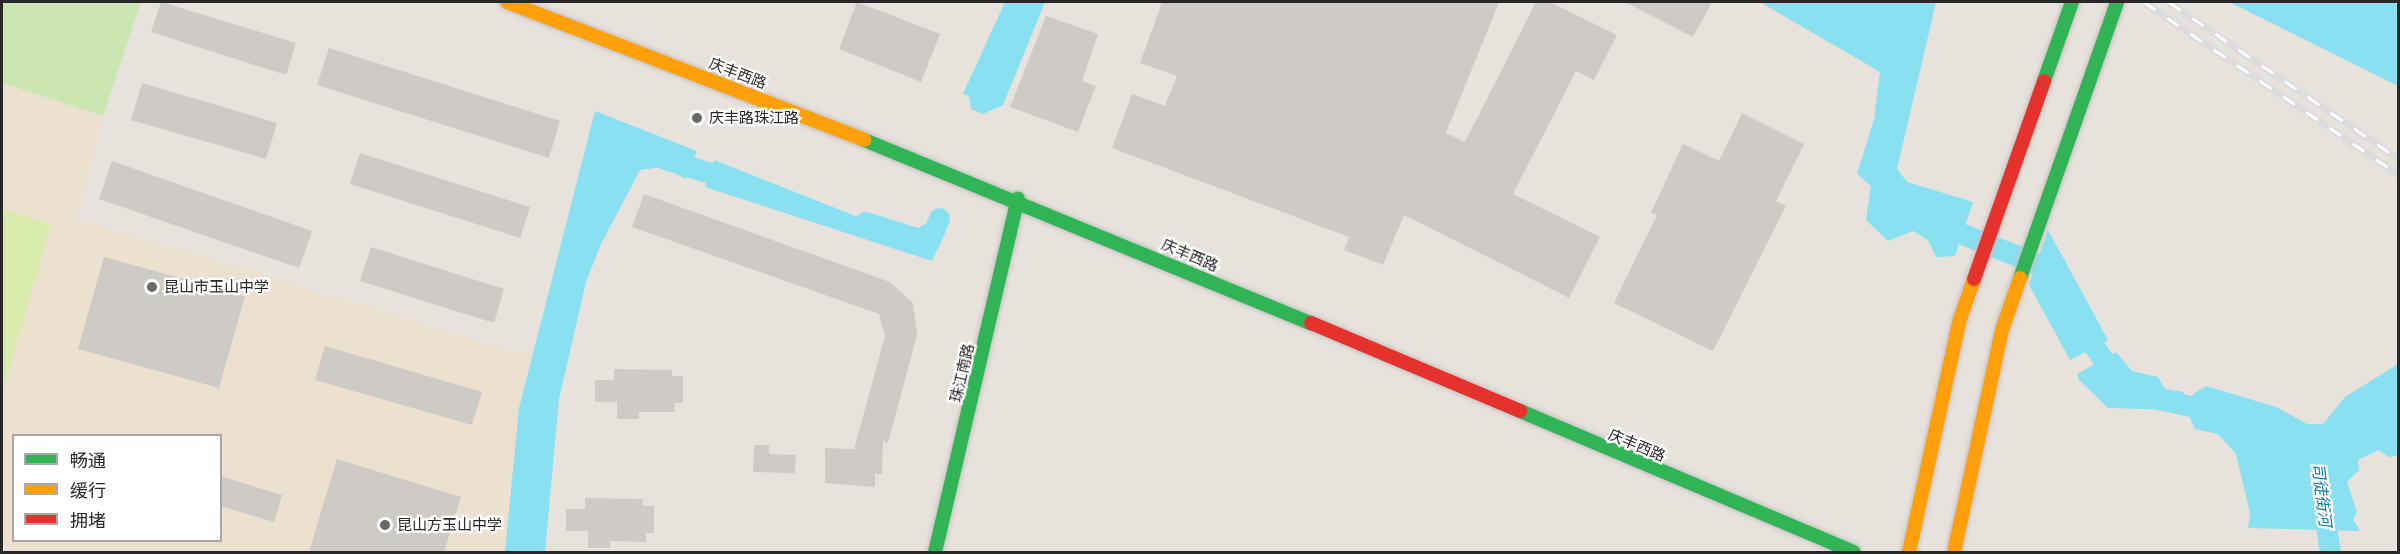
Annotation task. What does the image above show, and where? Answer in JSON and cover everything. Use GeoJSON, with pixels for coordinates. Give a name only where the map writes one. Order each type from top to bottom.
{"type":"FeatureCollection","features":[{"type":"Feature","properties":{"kind":"street","name":"庆丰西路"},"geometry":{"type":"LineString","coordinates":[[507,2],[1018,199],[1853,552]]}},
{"type":"Feature","properties":{"kind":"street"},"geometry":{"type":"LineString","coordinates":[[1909,552],[1960,319],[2072,2]]}},
{"type":"Feature","properties":{"kind":"street"},"geometry":{"type":"LineString","coordinates":[[1954,552],[2002,330],[2117,2]]}},
{"type":"Feature","properties":{"kind":"street","name":"珠江南路"},"geometry":{"type":"LineString","coordinates":[[935,552],[1018,199]]}},
{"type":"Feature","properties":{"kind":"shaded area","name":"昆山市玉山中学"},"geometry":{"type":"Polygon","coordinates":[[[2,83],[103,116],[76,218],[530,356],[519,408],[505,552],[2,552],[2,83]]]}},
{"type":"Feature","properties":{"kind":"green space"},"geometry":{"type":"Polygon","coordinates":[[[2,2],[141,2],[103,116],[2,83],[2,2]]]}},
{"type":"Feature","properties":{"kind":"green space"},"geometry":{"type":"Polygon","coordinates":[[[2,209],[51,224],[2,394],[2,209]]]}},
{"type":"Feature","properties":{"kind":"water"},"geometry":{"type":"Polygon","coordinates":[[[1005,2],[1045,2],[1003,105],[983,114],[971,109],[969,96],[963,94],[1005,2]]]}},
{"type":"Feature","properties":{"kind":"water"},"geometry":{"type":"Polygon","coordinates":[[[1760,2],[1936,2],[1897,169],[1907,182],[1973,202],[1955,256],[1936,257],[1928,240],[1913,231],[1888,241],[1866,220],[1871,186],[1857,174],[1874,119],[1880,72],[1760,2]]]}},
{"type":"Feature","properties":{"kind":"water"},"geometry":{"type":"Polygon","coordinates":[[[2229,2],[2393,2],[2398,5],[2398,86],[2229,2]]]}},
{"type":"Feature","properties":{"kind":"water"},"geometry":{"type":"Polygon","coordinates":[[[595,111],[697,151],[686,179],[662,167],[640,170],[601,244],[586,282],[559,399],[545,552],[505,552],[519,408],[595,111]]]}},
{"type":"Feature","properties":{"kind":"water"},"geometry":{"type":"Polygon","coordinates":[[[714,160],[906,236],[924,224],[944,233],[932,261],[705,187],[714,160]]]}},
{"type":"Feature","properties":{"kind":"water"},"geometry":{"type":"Polygon","coordinates":[[[2048,230],[2108,340],[2070,360],[2029,285],[2048,230]]]}},
{"type":"Feature","properties":{"kind":"water"},"geometry":{"type":"Polygon","coordinates":[[[2116,352],[2132,371],[2158,377],[2165,389],[2184,392],[2180,410],[2108,408],[2080,381],[2077,374],[2116,352]]]}},
{"type":"Feature","properties":{"kind":"water"},"geometry":{"type":"Polygon","coordinates":[[[2398,364],[2398,455],[2389,457],[2378,450],[2358,460],[2359,470],[2347,482],[2357,512],[2353,520],[2360,531],[2248,528],[2250,513],[2236,454],[2218,434],[2195,429],[2188,413],[2193,394],[2206,386],[2276,407],[2307,424],[2323,424],[2345,397],[2398,364]]]}},
{"type":"Feature","properties":{"kind":"building"},"geometry":{"type":"Polygon","coordinates":[[[161,2],[296,43],[286,75],[151,32],[161,2]]]}},
{"type":"Feature","properties":{"kind":"building"},"geometry":{"type":"Polygon","coordinates":[[[857,2],[940,34],[921,82],[839,49],[857,2]]]}},
{"type":"Feature","properties":{"kind":"building"},"geometry":{"type":"Polygon","coordinates":[[[1162,2],[1499,2],[1446,133],[1465,142],[1536,2],[1550,2],[1617,35],[1594,80],[1576,71],[1513,194],[1600,237],[1569,298],[1404,215],[1383,265],[1344,250],[1349,237],[1112,148],[1132,94],[1165,106],[1177,76],[1140,63],[1162,2]]]}},
{"type":"Feature","properties":{"kind":"building"},"geometry":{"type":"Polygon","coordinates":[[[1625,2],[1712,2],[1693,37],[1625,2]]]}},
{"type":"Feature","properties":{"kind":"building"},"geometry":{"type":"Polygon","coordinates":[[[1046,16],[1098,34],[1082,81],[1096,86],[1078,132],[1010,107],[1046,16]]]}},
{"type":"Feature","properties":{"kind":"building"},"geometry":{"type":"Polygon","coordinates":[[[329,48],[560,121],[549,158],[317,85],[329,48]]]}},
{"type":"Feature","properties":{"kind":"building"},"geometry":{"type":"Polygon","coordinates":[[[142,83],[277,123],[266,159],[131,120],[142,83]]]}},
{"type":"Feature","properties":{"kind":"building"},"geometry":{"type":"Polygon","coordinates":[[[1742,113],[1804,144],[1776,201],[1786,206],[1713,351],[1614,303],[1657,215],[1651,213],[1683,144],[1719,161],[1742,113]]]}},
{"type":"Feature","properties":{"kind":"building"},"geometry":{"type":"Polygon","coordinates":[[[360,153],[530,207],[520,238],[350,184],[360,153]]]}},
{"type":"Feature","properties":{"kind":"building"},"geometry":{"type":"Polygon","coordinates":[[[112,161],[312,231],[299,268],[99,199],[112,161]]]}},
{"type":"Feature","properties":{"kind":"building"},"geometry":{"type":"Polygon","coordinates":[[[644,194],[890,282],[913,303],[917,335],[888,443],[883,441],[882,474],[875,474],[875,487],[825,483],[825,448],[854,449],[885,336],[879,314],[632,227],[644,194]]]}},
{"type":"Feature","properties":{"kind":"building"},"geometry":{"type":"Polygon","coordinates":[[[371,247],[504,289],[494,323],[360,281],[371,247]]]}},
{"type":"Feature","properties":{"kind":"building"},"geometry":{"type":"Polygon","coordinates":[[[104,257],[245,296],[219,388],[78,349],[104,257]]]}},
{"type":"Feature","properties":{"kind":"building"},"geometry":{"type":"Polygon","coordinates":[[[325,346],[482,392],[472,425],[315,380],[325,346]]]}},
{"type":"Feature","properties":{"kind":"building"},"geometry":{"type":"Polygon","coordinates":[[[614,369],[672,370],[672,376],[683,376],[683,403],[675,403],[675,412],[639,412],[639,419],[617,419],[617,402],[595,402],[595,380],[614,380],[614,369]]]}},
{"type":"Feature","properties":{"kind":"building"},"geometry":{"type":"Polygon","coordinates":[[[754,445],[769,445],[769,454],[796,455],[795,473],[753,472],[754,445]]]}},
{"type":"Feature","properties":{"kind":"building","name":"昆山方玉山中学"},"geometry":{"type":"Polygon","coordinates":[[[337,459],[461,497],[444,552],[309,552],[337,459]]]}},
{"type":"Feature","properties":{"kind":"building"},"geometry":{"type":"Polygon","coordinates":[[[222,477],[282,495],[274,522],[222,507],[222,477]]]}},
{"type":"Feature","properties":{"kind":"building"},"geometry":{"type":"Polygon","coordinates":[[[585,498],[643,499],[643,506],[654,506],[654,533],[646,533],[646,542],[610,541],[610,548],[588,548],[588,531],[566,531],[566,509],[585,509],[585,498]]]}},
{"type":"Feature","properties":{"kind":"waterway"},"geometry":{"type":"LineString","coordinates":[[665,159],[736,181]]}},
{"type":"Feature","properties":{"kind":"waterway"},"geometry":{"type":"LineString","coordinates":[[865,222],[929,242],[939,218]]}},
{"type":"Feature","properties":{"kind":"waterway"},"geometry":{"type":"LineString","coordinates":[[1935,223],[2040,265]]}},
{"type":"Feature","properties":{"kind":"waterway"},"geometry":{"type":"LineString","coordinates":[[2079,324],[2119,383]]}},
{"type":"Feature","properties":{"kind":"waterway"},"geometry":{"type":"LineString","coordinates":[[2154,398],[2217,412]]}},
{"type":"Feature","properties":{"kind":"waterway","name":"司徒街河"},"geometry":{"type":"LineString","coordinates":[[2322,500],[2330,552]]}},
{"type":"Feature","properties":{"kind":"railway"},"geometry":{"type":"LineString","coordinates":[[2144,2],[2398,174]]}},
{"type":"Feature","properties":{"kind":"railway"},"geometry":{"type":"LineString","coordinates":[[2169,2],[2398,158]]}},
{"type":"Feature","properties":{"kind":"traffic: fast"},"geometry":{"type":"LineString","coordinates":[[2044,81],[2072,2]]}},
{"type":"Feature","properties":{"kind":"traffic: fast"},"geometry":{"type":"LineString","coordinates":[[2020,278],[2117,2]]}},
{"type":"Feature","properties":{"kind":"traffic: fast"},"geometry":{"type":"LineString","coordinates":[[864,140],[1311,323]]}},
{"type":"Feature","properties":{"kind":"traffic: fast"},"geometry":{"type":"LineString","coordinates":[[935,552],[1018,199]]}},
{"type":"Feature","properties":{"kind":"traffic: fast"},"geometry":{"type":"LineString","coordinates":[[1520,411],[1853,552]]}},
{"type":"Feature","properties":{"kind":"traffic: slow"},"geometry":{"type":"LineString","coordinates":[[507,2],[864,140]]}},
{"type":"Feature","properties":{"kind":"traffic: slow"},"geometry":{"type":"LineString","coordinates":[[1954,552],[2002,330],[2020,278]]}},
{"type":"Feature","properties":{"kind":"traffic: slow"},"geometry":{"type":"LineString","coordinates":[[1909,552],[1960,319],[1974,279]]}},
{"type":"Feature","properties":{"kind":"traffic: jam"},"geometry":{"type":"LineString","coordinates":[[1974,279],[2044,81]]}},
{"type":"Feature","properties":{"kind":"traffic: jam"},"geometry":{"type":"LineString","coordinates":[[1311,323],[1520,411]]}},
{"type":"Feature","properties":{"kind":"place","name":"庆丰路珠江路"},"geometry":{"type":"Point","coordinates":[697,118]}},
{"type":"Feature","properties":{"kind":"place","name":"昆山市玉山中学"},"geometry":{"type":"Point","coordinates":[152,287]}},
{"type":"Feature","properties":{"kind":"place","name":"昆山方玉山中学"},"geometry":{"type":"Point","coordinates":[385,525]}}]}
